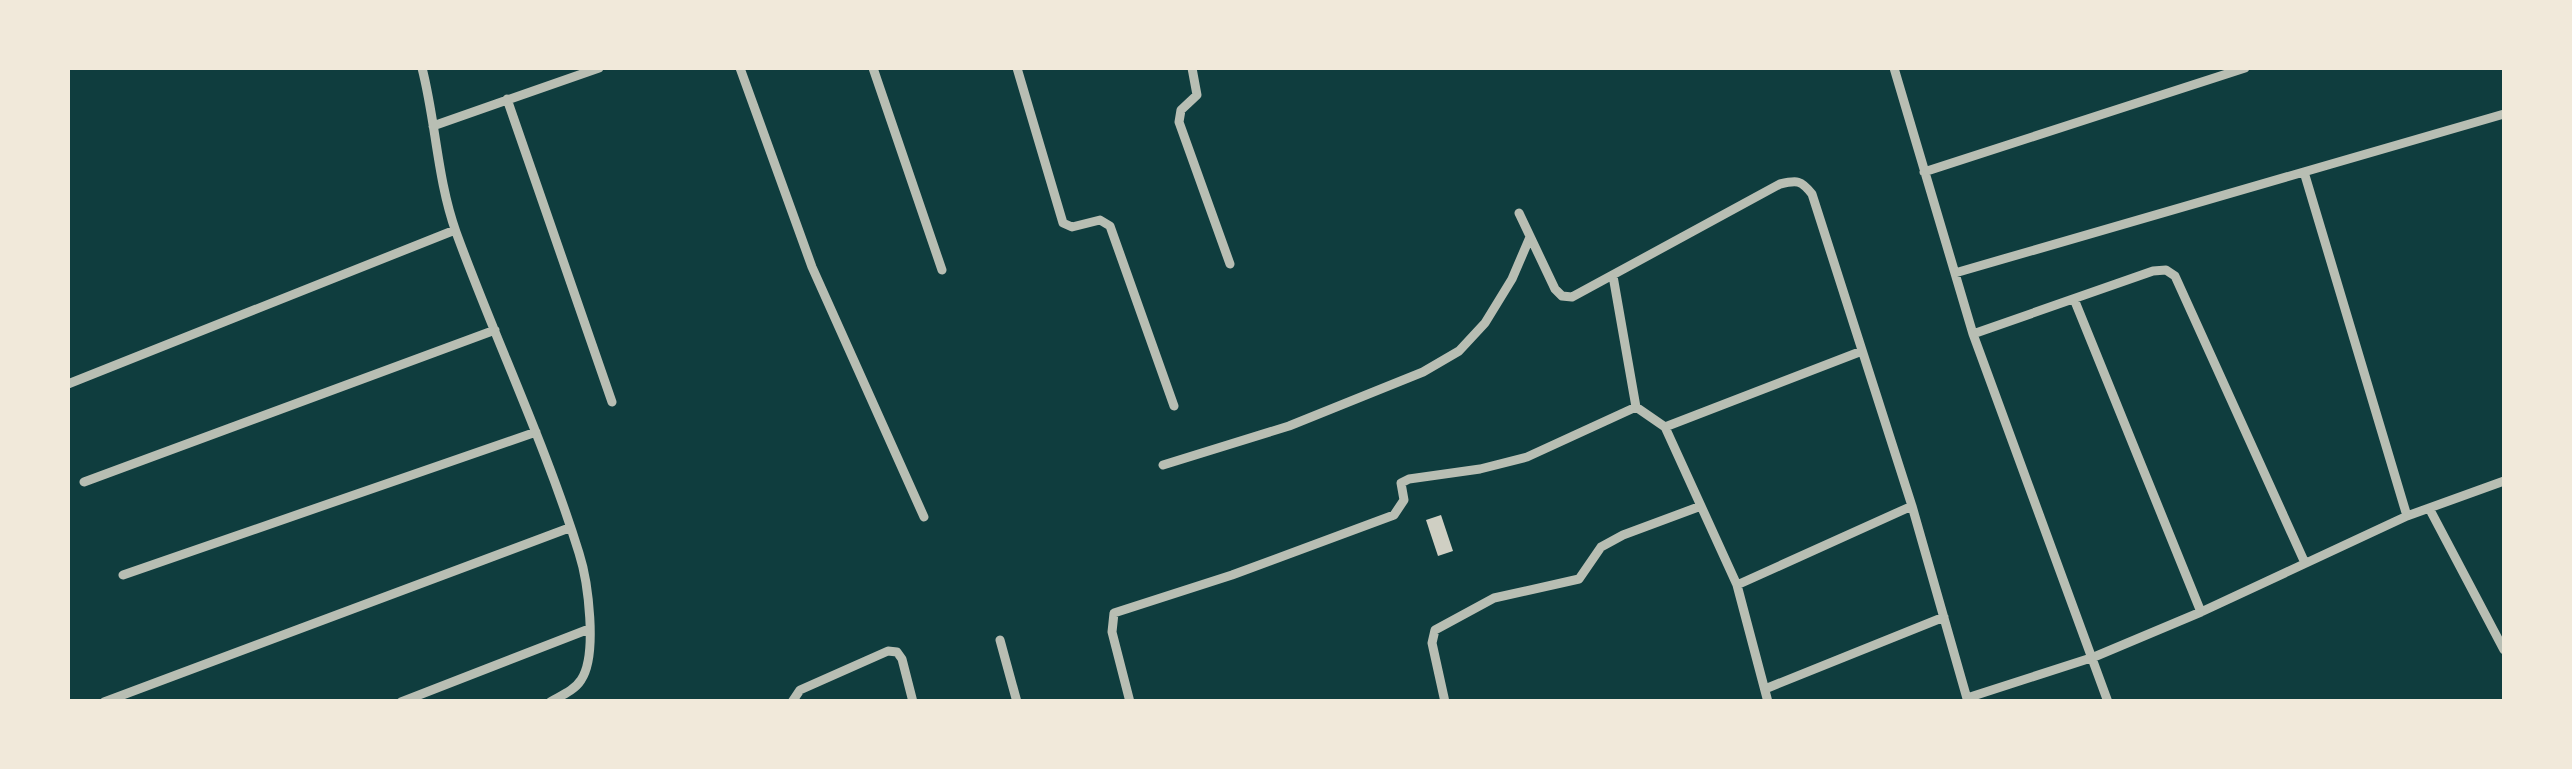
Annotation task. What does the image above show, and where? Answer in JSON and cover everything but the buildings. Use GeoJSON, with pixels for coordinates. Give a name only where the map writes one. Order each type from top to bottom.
{"type":"FeatureCollection","features":[{"type":"Feature","properties":{"kind":"street"},"geometry":{"type":"LineString","coordinates":[[422,68],[444,192],[456,230],[580,554],[590,650],[582,680],[550,702]]}},
{"type":"Feature","properties":{"kind":"street"},"geometry":{"type":"LineString","coordinates":[[433,126],[599,68]]}},
{"type":"Feature","properties":{"kind":"street"},"geometry":{"type":"LineString","coordinates":[[740,68],[812,266],[924,517]]}},
{"type":"Feature","properties":{"kind":"street"},"geometry":{"type":"LineString","coordinates":[[873,68],[942,270]]}},
{"type":"Feature","properties":{"kind":"street"},"geometry":{"type":"LineString","coordinates":[[1016,68],[1063,223],[1072,227],[1100,220],[1110,226],[1174,406]]}},
{"type":"Feature","properties":{"kind":"street"},"geometry":{"type":"LineString","coordinates":[[1192,68],[1196,94],[1181,110],[1178,122],[1230,264]]}},
{"type":"Feature","properties":{"kind":"street"},"geometry":{"type":"LineString","coordinates":[[1894,68],[1973,334],[2108,702]]}},
{"type":"Feature","properties":{"kind":"street"},"geometry":{"type":"LineString","coordinates":[[1924,172],[2245,68]]}},
{"type":"Feature","properties":{"kind":"street"},"geometry":{"type":"LineString","coordinates":[[507,99],[612,402]]}},
{"type":"Feature","properties":{"kind":"street"},"geometry":{"type":"LineString","coordinates":[[1955,274],[2504,114]]}},
{"type":"Feature","properties":{"kind":"street"},"geometry":{"type":"LineString","coordinates":[[2304,172],[2407,516]]}},
{"type":"Feature","properties":{"kind":"street"},"geometry":{"type":"LineString","coordinates":[[1520,214],[1555,289],[1562,296],[1585,292],[1780,184],[1798,180],[1812,194],[1912,506],[1968,700],[2094,657],[2407,516],[2504,482]]}},
{"type":"Feature","properties":{"kind":"street"},"geometry":{"type":"LineString","coordinates":[[68,384],[456,230]]}},
{"type":"Feature","properties":{"kind":"street"},"geometry":{"type":"LineString","coordinates":[[1163,465],[1289,426],[1423,372],[1459,351],[1486,323],[1512,279],[1530,237]]}},
{"type":"Feature","properties":{"kind":"street"},"geometry":{"type":"LineString","coordinates":[[1973,334],[2153,271],[2166,270],[2175,276],[2305,562]]}},
{"type":"Feature","properties":{"kind":"street"},"geometry":{"type":"LineString","coordinates":[[1612,276],[1636,407],[1666,427],[1737,585],[1768,702]]}},
{"type":"Feature","properties":{"kind":"street"},"geometry":{"type":"LineString","coordinates":[[2074,298],[2201,612]]}},
{"type":"Feature","properties":{"kind":"street"},"geometry":{"type":"LineString","coordinates":[[84,482],[495,330]]}},
{"type":"Feature","properties":{"kind":"street"},"geometry":{"type":"LineString","coordinates":[[1666,427],[1862,351]]}},
{"type":"Feature","properties":{"kind":"street"},"geometry":{"type":"LineString","coordinates":[[1130,702],[1112,632],[1114,613],[1394,516],[1404,500],[1401,483],[1408,478],[1527,458],[1636,407]]}},
{"type":"Feature","properties":{"kind":"street"},"geometry":{"type":"LineString","coordinates":[[124,575],[536,432]]}},
{"type":"Feature","properties":{"kind":"street"},"geometry":{"type":"LineString","coordinates":[[1445,702],[1432,643],[1435,630],[1494,598],[1579,579],[1601,547],[1701,506]]}},
{"type":"Feature","properties":{"kind":"street"},"geometry":{"type":"LineString","coordinates":[[1737,585],[1912,506]]}},
{"type":"Feature","properties":{"kind":"street"},"geometry":{"type":"LineString","coordinates":[[2428,508],[2504,650]]}},
{"type":"Feature","properties":{"kind":"street"},"geometry":{"type":"LineString","coordinates":[[104,702],[569,528]]}},
{"type":"Feature","properties":{"kind":"street"},"geometry":{"type":"LineString","coordinates":[[1764,689],[1944,617]]}},
{"type":"Feature","properties":{"kind":"street"},"geometry":{"type":"LineString","coordinates":[[401,702],[589,629]]}},
{"type":"Feature","properties":{"kind":"street"},"geometry":{"type":"LineString","coordinates":[[1000,640],[1017,702]]}},
{"type":"Feature","properties":{"kind":"street"},"geometry":{"type":"LineString","coordinates":[[792,702],[800,690],[888,651],[897,652],[902,659],[913,702]]}}]}
